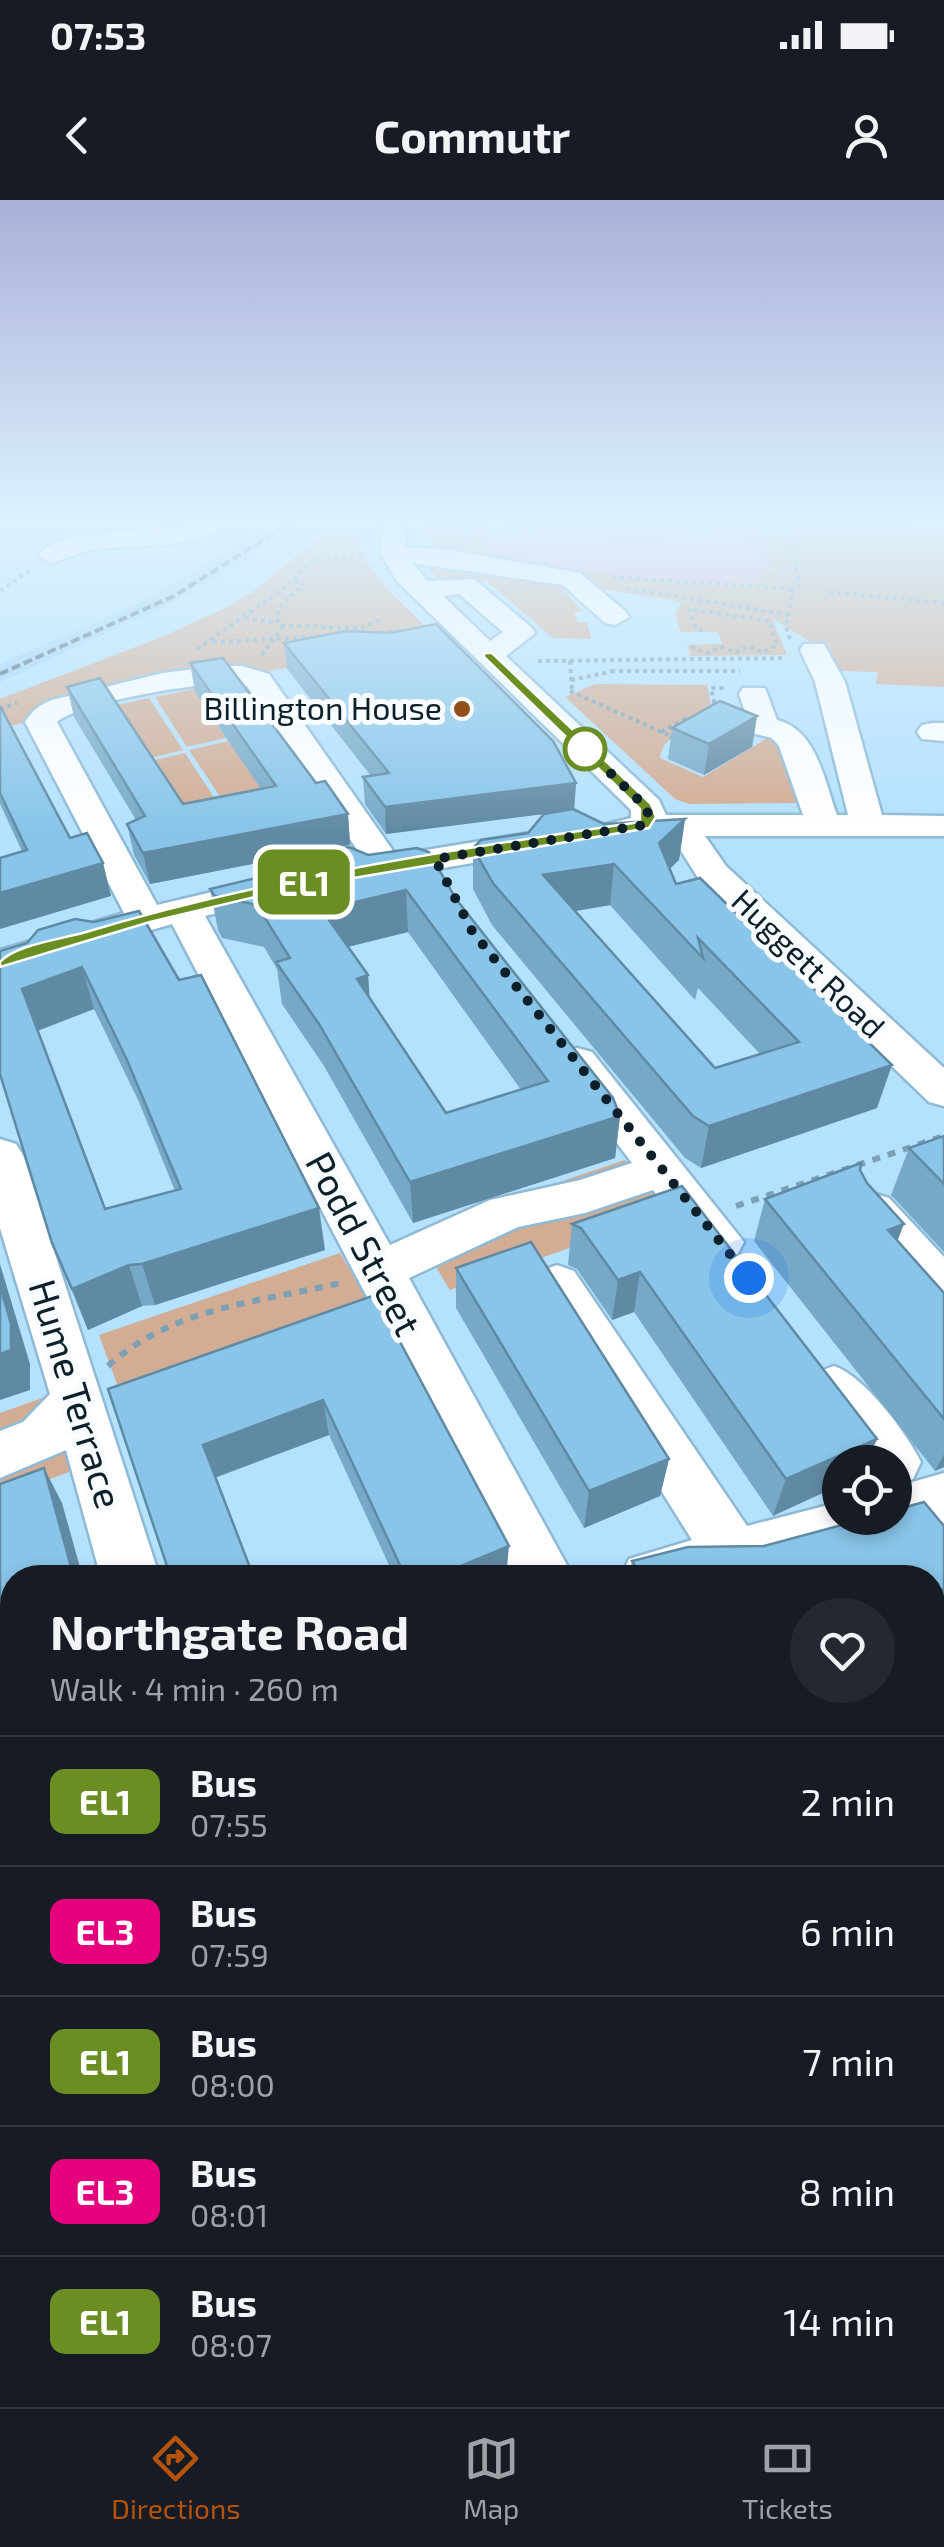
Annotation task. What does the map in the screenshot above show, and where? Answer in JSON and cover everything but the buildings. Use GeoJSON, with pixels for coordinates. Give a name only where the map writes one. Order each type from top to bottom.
{"type":"FeatureCollection","features":[{"type":"Feature","properties":{"kind":"street"},"geometry":{"type":"LineString","coordinates":[[458,625],[646,807],[649,817],[644,825]]}},
{"type":"Feature","properties":{"kind":"street"},"geometry":{"type":"LineString","coordinates":[[488,655],[521,633],[512,625]]}},
{"type":"Feature","properties":{"kind":"street"},"geometry":{"type":"LineString","coordinates":[[814,664],[867,824]]}},
{"type":"Feature","properties":{"kind":"street"},"geometry":{"type":"LineString","coordinates":[[142,912],[29,712],[49,712],[216,673],[246,673],[258,680],[381,859]]}},
{"type":"Feature","properties":{"kind":"street"},"geometry":{"type":"LineString","coordinates":[[750,682],[763,726],[783,731],[794,743],[823,824]]}},
{"type":"Feature","properties":{"kind":"street"},"geometry":{"type":"LineString","coordinates":[[0,962],[142,912],[183,909],[330,877],[381,859],[442,873],[644,825],[688,838],[823,824],[944,826]]}},
{"type":"Feature","properties":{"kind":"street","name":"Huggett Road"},"geometry":{"type":"LineString","coordinates":[[688,838],[713,873],[944,1092]]}},
{"type":"Feature","properties":{"kind":"street","name":"Podd Street"},"geometry":{"type":"LineString","coordinates":[[183,909],[537,1565]]}},
{"type":"Feature","properties":{"kind":"street"},"geometry":{"type":"LineString","coordinates":[[558,1039],[749,1278]]}},
{"type":"Feature","properties":{"kind":"street","name":"Hume Terrace"},"geometry":{"type":"LineString","coordinates":[[0,1154],[127,1565]]}},
{"type":"Feature","properties":{"kind":"street"},"geometry":{"type":"LineString","coordinates":[[377,1272],[507,1212],[586,1196],[663,1169]]}},
{"type":"Feature","properties":{"kind":"street"},"geometry":{"type":"LineString","coordinates":[[872,1210],[944,1289]]}},
{"type":"Feature","properties":{"kind":"street"},"geometry":{"type":"LineString","coordinates":[[557,1284],[732,1554]]}},
{"type":"Feature","properties":{"kind":"street"},"geometry":{"type":"LineString","coordinates":[[809,1355],[871,1445]]}},
{"type":"Feature","properties":{"kind":"street"},"geometry":{"type":"LineString","coordinates":[[0,1455],[42,1438],[78,1401]]}},
{"type":"Feature","properties":{"kind":"street"},"geometry":{"type":"LineString","coordinates":[[694,1565],[822,1522]]}},
{"type":"Feature","properties":{"kind":"path"},"geometry":{"type":"LineString","coordinates":[[192,651],[234,625]]}},
{"type":"Feature","properties":{"kind":"path"},"geometry":{"type":"LineString","coordinates":[[274,640],[283,626],[364,632],[374,625]]}},
{"type":"Feature","properties":{"kind":"path"},"geometry":{"type":"LineString","coordinates":[[695,625],[706,632]]}},
{"type":"Feature","properties":{"kind":"path"},"geometry":{"type":"LineString","coordinates":[[770,625],[778,645],[814,664]]}},
{"type":"Feature","properties":{"kind":"path"},"geometry":{"type":"LineString","coordinates":[[787,625],[787,633]]}},
{"type":"Feature","properties":{"kind":"path"},"geometry":{"type":"LineString","coordinates":[[210,641],[413,630]]}},
{"type":"Feature","properties":{"kind":"path"},"geometry":{"type":"LineString","coordinates":[[692,646],[707,652],[721,647],[736,652],[748,646],[764,653],[778,645]]}},
{"type":"Feature","properties":{"kind":"path"},"geometry":{"type":"LineString","coordinates":[[570,660],[572,691]]}},
{"type":"Feature","properties":{"kind":"path"},"geometry":{"type":"LineString","coordinates":[[571,680],[662,660]]}},
{"type":"Feature","properties":{"kind":"path"},"geometry":{"type":"LineString","coordinates":[[535,661],[814,664]]}},
{"type":"Feature","properties":{"kind":"path"},"geometry":{"type":"LineString","coordinates":[[612,671],[750,682]]}},
{"type":"Feature","properties":{"kind":"path"},"geometry":{"type":"LineString","coordinates":[[556,693],[572,691],[683,741]]}},
{"type":"Feature","properties":{"kind":"path"},"geometry":{"type":"LineString","coordinates":[[0,709],[29,712]]}},
{"type":"Feature","properties":{"kind":"path"},"geometry":{"type":"LineString","coordinates":[[702,1217],[944,1136]]}},
{"type":"Feature","properties":{"kind":"path"},"geometry":{"type":"LineString","coordinates":[[78,1401],[124,1348],[160,1329],[194,1316],[377,1272]]}},
{"type":"Feature","properties":{"kind":"shaded area"},"geometry":{"type":"Polygon","coordinates":[[[90,625],[124,625],[0,682],[0,664],[90,625]]]}},
{"type":"Feature","properties":{"kind":"shaded area"},"geometry":{"type":"Polygon","coordinates":[[[188,625],[425,626],[334,660],[262,672],[248,668],[7,727],[0,739],[0,699],[188,625]]]}},
{"type":"Feature","properties":{"kind":"shaded area"},"geometry":{"type":"Polygon","coordinates":[[[538,625],[588,625],[591,639],[553,638],[538,625]]]}},
{"type":"Feature","properties":{"kind":"shaded area"},"geometry":{"type":"Polygon","coordinates":[[[679,625],[775,625],[787,655],[691,656],[687,645],[722,644],[718,632],[681,632],[679,625]]]}},
{"type":"Feature","properties":{"kind":"shaded area"},"geometry":{"type":"Polygon","coordinates":[[[783,625],[944,625],[944,687],[876,684],[878,672],[840,671],[828,644],[812,643],[783,625]]]}},
{"type":"Feature","properties":{"kind":"shaded area"},"geometry":{"type":"Polygon","coordinates":[[[224,683],[196,693],[226,738],[187,747],[155,697],[224,683]]]}},
{"type":"Feature","properties":{"kind":"shaded area"},"geometry":{"type":"Polygon","coordinates":[[[595,684],[707,685],[715,726],[673,738],[662,749],[660,758],[703,777],[769,737],[788,750],[801,803],[689,804],[675,799],[565,697],[595,684]]]}},
{"type":"Feature","properties":{"kind":"shaded area"},"geometry":{"type":"Polygon","coordinates":[[[149,698],[183,750],[141,760],[107,707],[149,698]]]}},
{"type":"Feature","properties":{"kind":"shaded area"},"geometry":{"type":"Polygon","coordinates":[[[229,741],[264,792],[174,813],[142,763],[185,753],[217,802],[223,801],[189,750],[229,741]]]}},
{"type":"Feature","properties":{"kind":"shaded area"},"geometry":{"type":"Polygon","coordinates":[[[625,1160],[669,1213],[450,1290],[414,1231],[625,1160]]]}},
{"type":"Feature","properties":{"kind":"shaded area"},"geometry":{"type":"Polygon","coordinates":[[[340,1253],[376,1314],[124,1403],[99,1335],[340,1253]]]}},
{"type":"Feature","properties":{"kind":"shaded area"},"geometry":{"type":"Polygon","coordinates":[[[45,1397],[72,1471],[0,1497],[0,1413],[45,1397]]]}},
{"type":"Feature","properties":{"kind":"railway"},"geometry":{"type":"LineString","coordinates":[[0,674],[109,625]]}},
{"type":"Feature","properties":{"kind":"bus line","name":"EL1"},"geometry":{"type":"LineString","coordinates":[[0,962],[146,919],[289,885],[644,825],[649,817],[646,807],[488,655]]}},
{"type":"Feature","properties":{"kind":"place","name":"Billington House"},"geometry":{"type":"Point","coordinates":[462,709]}},
{"type":"Feature","properties":{"kind":"route"},"geometry":{"type":"LineString","coordinates":[[585,749],[646,807],[649,817],[644,825],[632,830],[509,845],[435,859],[472,931],[749,1278]]}}]}
